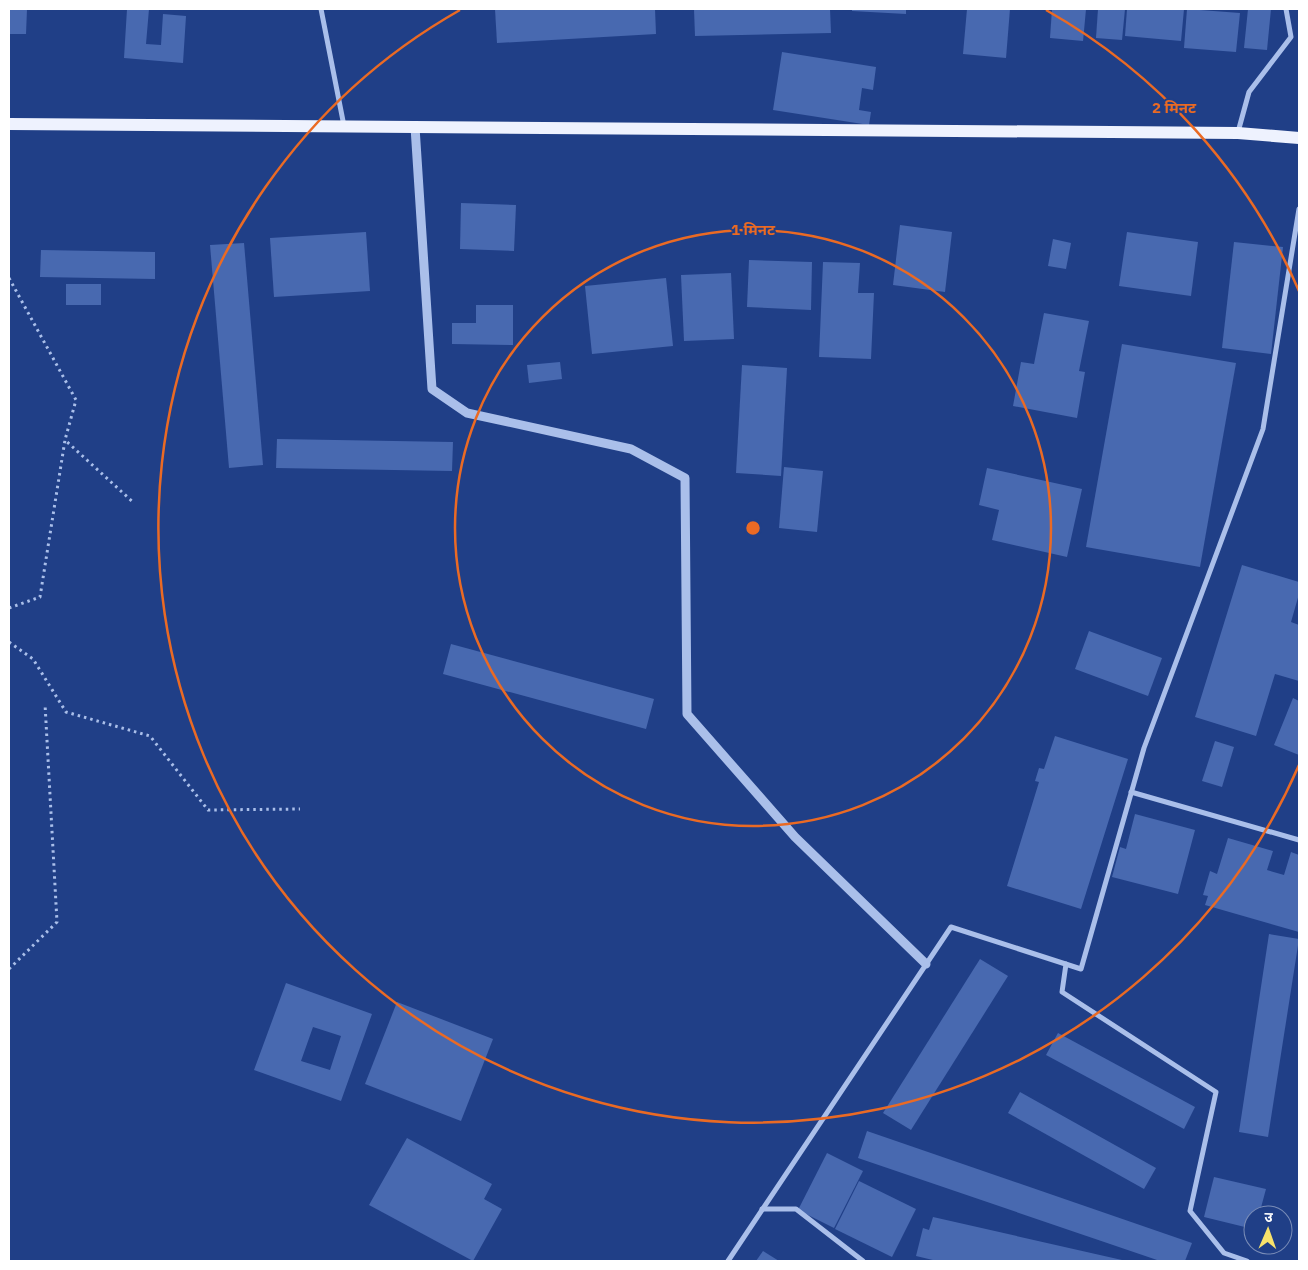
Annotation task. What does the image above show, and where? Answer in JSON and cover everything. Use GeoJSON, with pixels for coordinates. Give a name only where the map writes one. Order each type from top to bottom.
{"type":"FeatureCollection","features":[{"type":"Feature","properties":{"kind":"main road"},"geometry":{"type":"LineString","coordinates":[[9,124],[1238,133],[1299,138]]}},
{"type":"Feature","properties":{"kind":"street"},"geometry":{"type":"LineString","coordinates":[[321,9],[344,126]]}},
{"type":"Feature","properties":{"kind":"street"},"geometry":{"type":"LineString","coordinates":[[1238,133],[1249,92],[1291,37],[1286,9]]}},
{"type":"Feature","properties":{"kind":"street"},"geometry":{"type":"LineString","coordinates":[[416,127],[432,389],[467,413],[632,449],[685,478],[686,714],[795,837],[926,964]]}},
{"type":"Feature","properties":{"kind":"street"},"geometry":{"type":"LineString","coordinates":[[728,1261],[951,926],[1081,969],[1144,748],[1264,429],[1299,209]]}},
{"type":"Feature","properties":{"kind":"street"},"geometry":{"type":"LineString","coordinates":[[1131,792],[1299,840]]}},
{"type":"Feature","properties":{"kind":"street"},"geometry":{"type":"LineString","coordinates":[[1066,964],[1062,992],[1216,1092],[1190,1211],[1224,1253],[1247,1261]]}},
{"type":"Feature","properties":{"kind":"street"},"geometry":{"type":"LineString","coordinates":[[762,1209],[796,1209],[863,1261]]}},
{"type":"Feature","properties":{"kind":"path"},"geometry":{"type":"LineString","coordinates":[[9,278],[76,400],[65,440],[40,597],[9,608]]}},
{"type":"Feature","properties":{"kind":"path"},"geometry":{"type":"LineString","coordinates":[[65,440],[134,503]]}},
{"type":"Feature","properties":{"kind":"path"},"geometry":{"type":"LineString","coordinates":[[9,642],[33,659],[66,712],[150,736],[208,810],[300,809]]}},
{"type":"Feature","properties":{"kind":"path"},"geometry":{"type":"LineString","coordinates":[[9,969],[57,922],[45,704]]}},
{"type":"Feature","properties":{"kind":"building"},"geometry":{"type":"Polygon","coordinates":[[[9,9],[27,9],[26,34],[9,34],[9,9]]]}},
{"type":"Feature","properties":{"kind":"building"},"geometry":{"type":"Polygon","coordinates":[[[127,9],[149,9],[146,44],[161,45],[163,14],[186,16],[183,63],[124,58],[127,9]]]}},
{"type":"Feature","properties":{"kind":"building"},"geometry":{"type":"Polygon","coordinates":[[[495,9],[655,9],[656,34],[497,43],[495,9]]]}},
{"type":"Feature","properties":{"kind":"building"},"geometry":{"type":"Polygon","coordinates":[[[694,9],[830,9],[831,33],[695,36],[694,9]]]}},
{"type":"Feature","properties":{"kind":"building"},"geometry":{"type":"Polygon","coordinates":[[[852,9],[906,9],[906,14],[852,11],[852,9]]]}},
{"type":"Feature","properties":{"kind":"building"},"geometry":{"type":"Polygon","coordinates":[[[967,9],[1010,9],[1006,58],[963,54],[967,9]]]}},
{"type":"Feature","properties":{"kind":"building"},"geometry":{"type":"Polygon","coordinates":[[[1052,9],[1086,9],[1083,41],[1050,38],[1052,9]]]}},
{"type":"Feature","properties":{"kind":"building"},"geometry":{"type":"Polygon","coordinates":[[[1098,9],[1125,9],[1122,40],[1096,38],[1098,9]]]}},
{"type":"Feature","properties":{"kind":"building"},"geometry":{"type":"Polygon","coordinates":[[[1127,9],[1184,9],[1181,41],[1125,36],[1127,9]]]}},
{"type":"Feature","properties":{"kind":"building"},"geometry":{"type":"Polygon","coordinates":[[[1187,9],[1240,13],[1236,52],[1184,48],[1187,9]]]}},
{"type":"Feature","properties":{"kind":"building"},"geometry":{"type":"Polygon","coordinates":[[[1248,9],[1271,9],[1267,50],[1244,48],[1248,9]]]}},
{"type":"Feature","properties":{"kind":"building"},"geometry":{"type":"Polygon","coordinates":[[[782,52],[876,67],[873,90],[862,88],[859,110],[871,112],[869,125],[773,110],[782,52]]]}},
{"type":"Feature","properties":{"kind":"building"},"geometry":{"type":"Polygon","coordinates":[[[461,203],[516,205],[514,251],[460,249],[461,203]]]}},
{"type":"Feature","properties":{"kind":"building"},"geometry":{"type":"Polygon","coordinates":[[[900,225],[952,232],[945,292],[893,285],[900,225]]]}},
{"type":"Feature","properties":{"kind":"building"},"geometry":{"type":"Polygon","coordinates":[[[366,232],[370,291],[274,297],[270,238],[366,232]]]}},
{"type":"Feature","properties":{"kind":"building"},"geometry":{"type":"Polygon","coordinates":[[[1127,232],[1198,242],[1191,296],[1119,286],[1127,232]]]}},
{"type":"Feature","properties":{"kind":"building"},"geometry":{"type":"Polygon","coordinates":[[[1053,239],[1071,243],[1066,269],[1048,266],[1053,239]]]}},
{"type":"Feature","properties":{"kind":"building"},"geometry":{"type":"Polygon","coordinates":[[[1234,242],[1283,247],[1271,354],[1222,348],[1234,242]]]}},
{"type":"Feature","properties":{"kind":"building"},"geometry":{"type":"Polygon","coordinates":[[[244,243],[263,465],[229,468],[210,245],[244,243]]]}},
{"type":"Feature","properties":{"kind":"building"},"geometry":{"type":"Polygon","coordinates":[[[41,250],[155,252],[155,279],[40,277],[41,250]]]}},
{"type":"Feature","properties":{"kind":"building"},"geometry":{"type":"Polygon","coordinates":[[[749,260],[812,262],[811,310],[747,307],[749,260]]]}},
{"type":"Feature","properties":{"kind":"building"},"geometry":{"type":"Polygon","coordinates":[[[823,262],[860,263],[858,293],[874,293],[871,359],[819,357],[823,262]]]}},
{"type":"Feature","properties":{"kind":"building"},"geometry":{"type":"Polygon","coordinates":[[[731,273],[734,339],[684,341],[681,275],[731,273]]]}},
{"type":"Feature","properties":{"kind":"building"},"geometry":{"type":"Polygon","coordinates":[[[666,278],[673,346],[592,354],[585,286],[666,278]]]}},
{"type":"Feature","properties":{"kind":"building"},"geometry":{"type":"Polygon","coordinates":[[[66,284],[101,284],[101,305],[66,305],[66,284]]]}},
{"type":"Feature","properties":{"kind":"building"},"geometry":{"type":"Polygon","coordinates":[[[476,305],[513,305],[513,345],[452,344],[452,323],[476,323],[476,305]]]}},
{"type":"Feature","properties":{"kind":"building"},"geometry":{"type":"Polygon","coordinates":[[[1044,313],[1089,321],[1079,371],[1085,372],[1077,418],[1013,406],[1021,362],[1034,364],[1044,313]]]}},
{"type":"Feature","properties":{"kind":"building"},"geometry":{"type":"Polygon","coordinates":[[[1122,344],[1236,363],[1200,567],[1086,547],[1122,344]]]}},
{"type":"Feature","properties":{"kind":"building"},"geometry":{"type":"Polygon","coordinates":[[[560,362],[562,379],[529,383],[527,365],[560,362]]]}},
{"type":"Feature","properties":{"kind":"building"},"geometry":{"type":"Polygon","coordinates":[[[742,365],[787,368],[781,476],[736,473],[742,365]]]}},
{"type":"Feature","properties":{"kind":"building"},"geometry":{"type":"Polygon","coordinates":[[[277,439],[453,442],[452,471],[276,468],[277,439]]]}},
{"type":"Feature","properties":{"kind":"building"},"geometry":{"type":"Polygon","coordinates":[[[784,467],[823,471],[817,532],[779,528],[784,467]]]}},
{"type":"Feature","properties":{"kind":"building"},"geometry":{"type":"Polygon","coordinates":[[[987,468],[1082,489],[1067,557],[992,540],[999,510],[979,505],[987,468]]]}},
{"type":"Feature","properties":{"kind":"building"},"geometry":{"type":"Polygon","coordinates":[[[1242,565],[1299,582],[1299,594],[1291,622],[1299,625],[1299,681],[1275,674],[1256,736],[1195,717],[1242,565]]]}},
{"type":"Feature","properties":{"kind":"building"},"geometry":{"type":"Polygon","coordinates":[[[1089,631],[1162,658],[1148,696],[1075,669],[1089,631]]]}},
{"type":"Feature","properties":{"kind":"building"},"geometry":{"type":"Polygon","coordinates":[[[451,644],[654,699],[646,729],[443,674],[451,644]]]}},
{"type":"Feature","properties":{"kind":"building"},"geometry":{"type":"Polygon","coordinates":[[[1293,698],[1299,701],[1299,755],[1274,745],[1293,698]]]}},
{"type":"Feature","properties":{"kind":"building"},"geometry":{"type":"Polygon","coordinates":[[[1055,736],[1128,759],[1081,909],[1007,886],[1039,782],[1035,781],[1039,768],[1044,769],[1055,736]]]}},
{"type":"Feature","properties":{"kind":"building"},"geometry":{"type":"Polygon","coordinates":[[[1215,741],[1234,747],[1222,787],[1202,781],[1215,741]]]}},
{"type":"Feature","properties":{"kind":"building"},"geometry":{"type":"Polygon","coordinates":[[[1135,814],[1195,830],[1178,894],[1112,877],[1120,847],[1126,849],[1135,814]]]}},
{"type":"Feature","properties":{"kind":"building"},"geometry":{"type":"Polygon","coordinates":[[[1228,838],[1273,851],[1267,870],[1284,875],[1291,852],[1299,855],[1299,932],[1205,905],[1208,896],[1203,895],[1210,871],[1217,874],[1228,838]]]}},
{"type":"Feature","properties":{"kind":"building"},"geometry":{"type":"Polygon","coordinates":[[[1269,934],[1299,939],[1268,1137],[1239,1132],[1269,934]]]}},
{"type":"Feature","properties":{"kind":"building"},"geometry":{"type":"Polygon","coordinates":[[[980,959],[1008,976],[911,1130],[883,1113],[980,959]]]}},
{"type":"Feature","properties":{"kind":"building"},"geometry":{"type":"Polygon","coordinates":[[[286,983],[372,1014],[341,1101],[254,1070],[286,983]],[[313,1027],[301,1061],[330,1070],[341,1036],[313,1027]]]}},
{"type":"Feature","properties":{"kind":"building"},"geometry":{"type":"Polygon","coordinates":[[[397,1002],[493,1039],[461,1121],[365,1084],[397,1002]]]}},
{"type":"Feature","properties":{"kind":"building"},"geometry":{"type":"Polygon","coordinates":[[[1058,1033],[1195,1107],[1184,1129],[1046,1055],[1058,1033]]]}},
{"type":"Feature","properties":{"kind":"building"},"geometry":{"type":"Polygon","coordinates":[[[1020,1092],[1156,1168],[1144,1189],[1008,1113],[1020,1092]]]}},
{"type":"Feature","properties":{"kind":"building"},"geometry":{"type":"Polygon","coordinates":[[[867,1131],[1192,1243],[1185,1261],[1160,1261],[858,1158],[867,1131]]]}},
{"type":"Feature","properties":{"kind":"building"},"geometry":{"type":"Polygon","coordinates":[[[407,1138],[492,1184],[484,1199],[502,1209],[473,1261],[369,1205],[407,1138]]]}},
{"type":"Feature","properties":{"kind":"building"},"geometry":{"type":"Polygon","coordinates":[[[827,1153],[863,1171],[834,1228],[798,1210],[827,1153]]]}},
{"type":"Feature","properties":{"kind":"building"},"geometry":{"type":"Polygon","coordinates":[[[1214,1177],[1266,1189],[1262,1205],[1243,1205],[1243,1227],[1204,1217],[1214,1177]]]}},
{"type":"Feature","properties":{"kind":"building"},"geometry":{"type":"Polygon","coordinates":[[[859,1181],[916,1209],[892,1257],[835,1229],[859,1181]]]}},
{"type":"Feature","properties":{"kind":"building"},"geometry":{"type":"Polygon","coordinates":[[[933,1217],[1122,1261],[937,1261],[916,1256],[923,1228],[929,1230],[933,1217]]]}},
{"type":"Feature","properties":{"kind":"building"},"geometry":{"type":"Polygon","coordinates":[[[763,1251],[779,1261],[756,1261],[763,1251]]]}}]}
